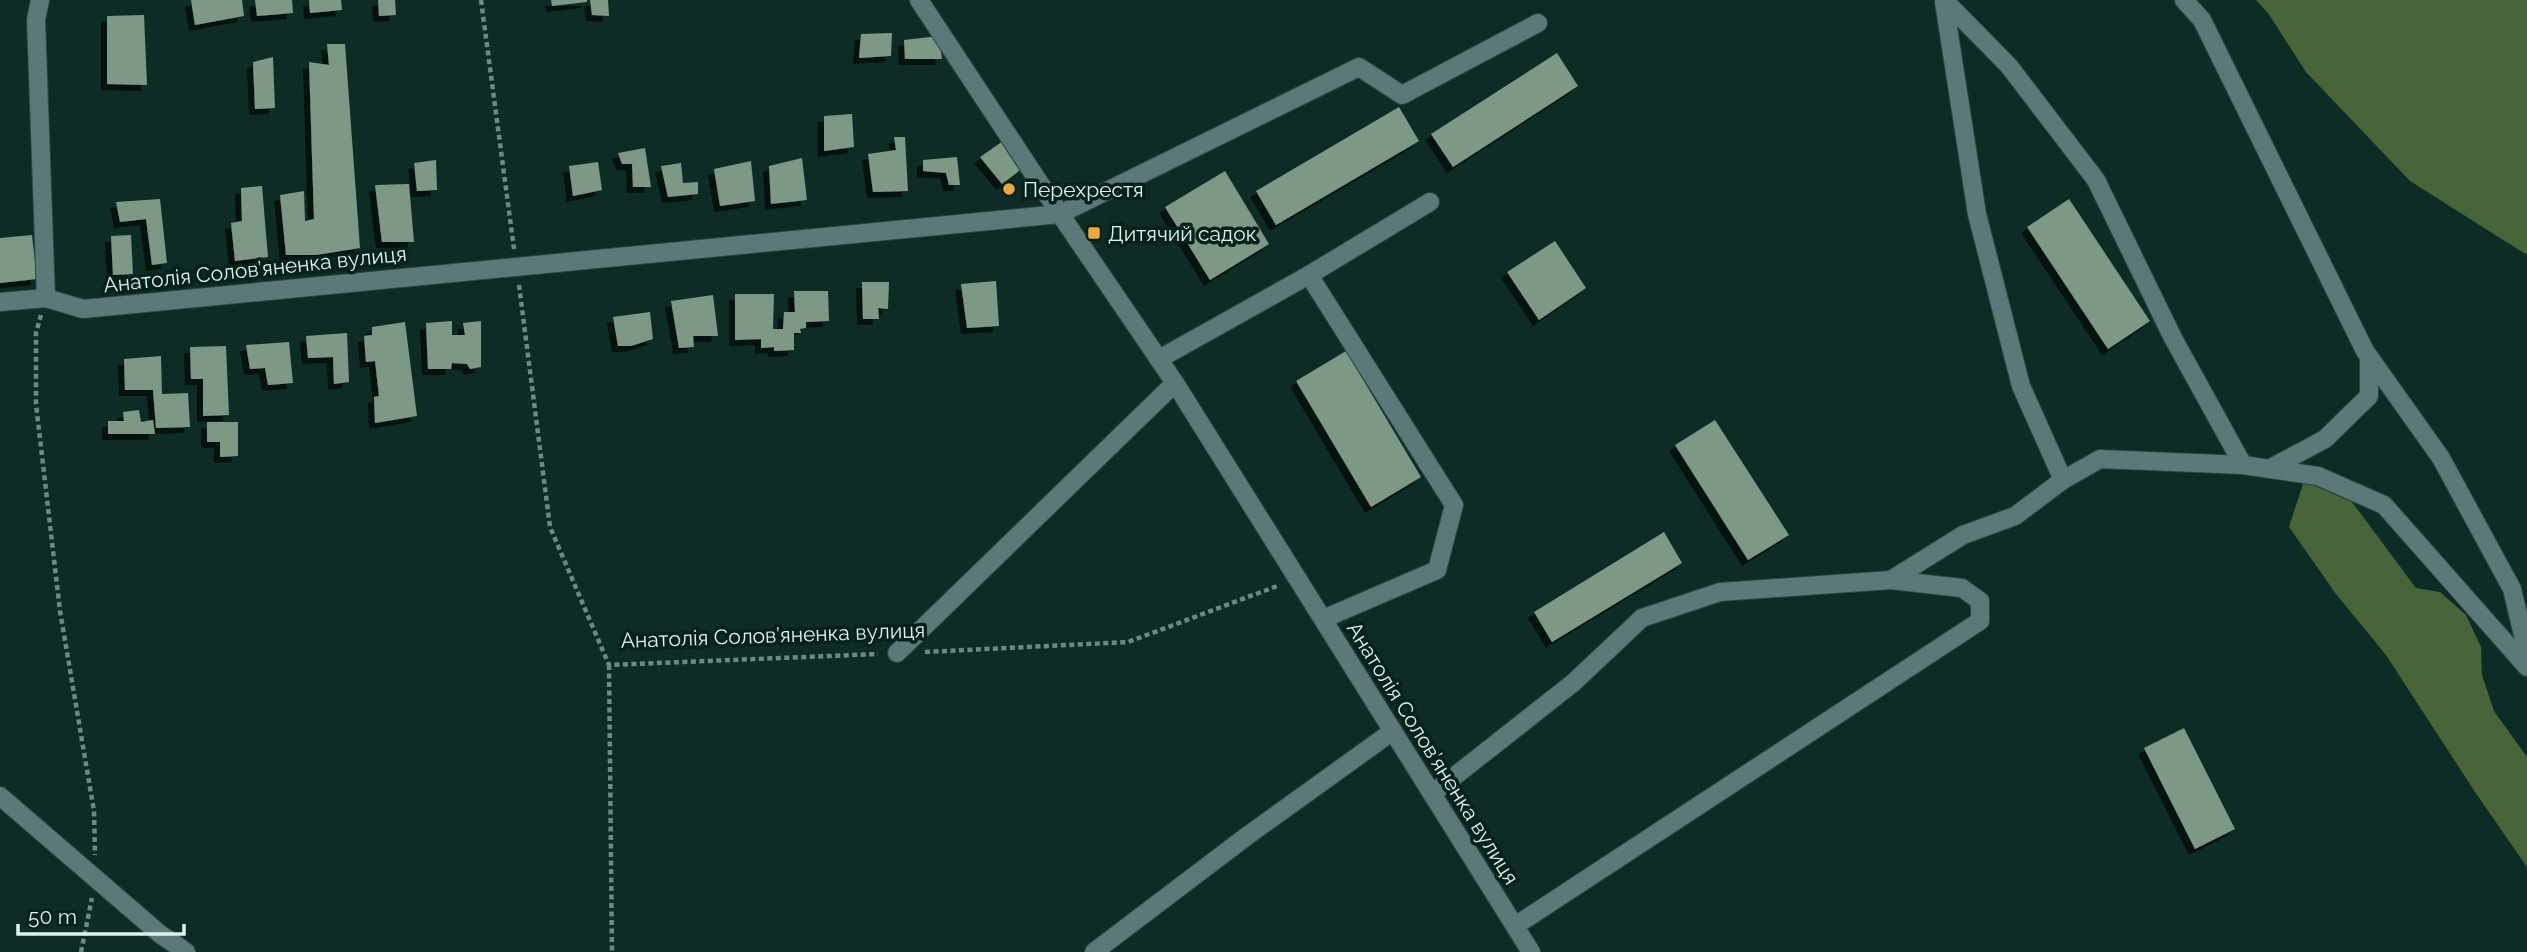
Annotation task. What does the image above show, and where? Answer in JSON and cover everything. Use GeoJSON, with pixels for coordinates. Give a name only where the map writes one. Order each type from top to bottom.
{"type":"FeatureCollection","features":[{"type":"Feature","properties":{"kind":"street"},"geometry":{"type":"LineString","coordinates":[[40,0],[36,20],[46,298]]}},
{"type":"Feature","properties":{"kind":"street","name":"Анатолія Солов’яненка вулиця"},"geometry":{"type":"LineString","coordinates":[[919,0],[1175,383],[1531,952]]}},
{"type":"Feature","properties":{"kind":"street"},"geometry":{"type":"LineString","coordinates":[[2184,0],[2202,20],[2369,357],[2441,458],[2512,589],[2527,652]]}},
{"type":"Feature","properties":{"kind":"street"},"geometry":{"type":"LineString","coordinates":[[1944,1],[2009,66],[2096,180],[2173,338],[2243,465]]}},
{"type":"Feature","properties":{"kind":"street"},"geometry":{"type":"LineString","coordinates":[[1944,1],[1977,214],[2021,386],[2063,480]]}},
{"type":"Feature","properties":{"kind":"street"},"geometry":{"type":"LineString","coordinates":[[1060,214],[1359,68],[1402,95],[1538,23]]}},
{"type":"Feature","properties":{"kind":"street"},"geometry":{"type":"LineString","coordinates":[[1159,359],[1309,275],[1430,202]]}},
{"type":"Feature","properties":{"kind":"street","name":"Анатолія Солов’яненка вулиця"},"geometry":{"type":"LineString","coordinates":[[0,302],[46,298],[83,309],[1060,214]]}},
{"type":"Feature","properties":{"kind":"street"},"geometry":{"type":"LineString","coordinates":[[1309,275],[1454,505],[1437,570],[1323,620]]}},
{"type":"Feature","properties":{"kind":"street"},"geometry":{"type":"LineString","coordinates":[[2269,469],[2325,439],[2368,396],[2369,357]]}},
{"type":"Feature","properties":{"kind":"street"},"geometry":{"type":"LineString","coordinates":[[897,653],[1175,383]]}},
{"type":"Feature","properties":{"kind":"street"},"geometry":{"type":"LineString","coordinates":[[1891,580],[1963,535],[2015,516],[2063,480],[2100,459],[2243,465],[2318,475],[2384,505],[2527,667]]}},
{"type":"Feature","properties":{"kind":"street"},"geometry":{"type":"LineString","coordinates":[[1432,794],[1573,683],[1642,618],[1720,592],[1891,580],[1962,588],[1980,601],[1980,621],[1515,926]]}},
{"type":"Feature","properties":{"kind":"street"},"geometry":{"type":"LineString","coordinates":[[1094,952],[1247,836],[1393,731]]}},
{"type":"Feature","properties":{"kind":"street"},"geometry":{"type":"LineString","coordinates":[[0,796],[160,934],[186,952]]}},
{"type":"Feature","properties":{"kind":"path"},"geometry":{"type":"LineString","coordinates":[[481,0],[516,267]]}},
{"type":"Feature","properties":{"kind":"path","name":"Анатолія Солов’яненка вулиця"},"geometry":{"type":"LineString","coordinates":[[516,267],[550,527],[609,665],[1128,642],[1297,578]]}},
{"type":"Feature","properties":{"kind":"path"},"geometry":{"type":"LineString","coordinates":[[46,298],[36,333],[36,404],[60,611],[94,811],[96,879],[80,952]]}},
{"type":"Feature","properties":{"kind":"path"},"geometry":{"type":"LineString","coordinates":[[609,665],[612,952]]}},
{"type":"Feature","properties":{"kind":"green space"},"geometry":{"type":"Polygon","coordinates":[[[2256,0],[2527,0],[2527,255],[2410,181],[2306,72],[2268,13],[2256,0]]]}},
{"type":"Feature","properties":{"kind":"green space"},"geometry":{"type":"Polygon","coordinates":[[[2304,481],[2352,502],[2416,588],[2440,592],[2466,615],[2481,647],[2482,675],[2494,711],[2527,757],[2527,867],[2386,655],[2336,594],[2289,527],[2304,481]]]}},
{"type":"Feature","properties":{"kind":"building"},"geometry":{"type":"Polygon","coordinates":[[[191,0],[242,0],[244,16],[195,25],[191,0]]]}},
{"type":"Feature","properties":{"kind":"building"},"geometry":{"type":"Polygon","coordinates":[[[255,0],[292,0],[293,13],[257,16],[255,0]]]}},
{"type":"Feature","properties":{"kind":"building"},"geometry":{"type":"Polygon","coordinates":[[[309,0],[341,0],[342,10],[310,13],[309,0]]]}},
{"type":"Feature","properties":{"kind":"building"},"geometry":{"type":"Polygon","coordinates":[[[378,0],[395,0],[396,15],[379,16],[378,0]]]}},
{"type":"Feature","properties":{"kind":"building"},"geometry":{"type":"Polygon","coordinates":[[[551,0],[587,0],[587,2],[552,6],[551,0]]]}},
{"type":"Feature","properties":{"kind":"building"},"geometry":{"type":"Polygon","coordinates":[[[590,0],[608,0],[609,16],[592,15],[590,0]]]}},
{"type":"Feature","properties":{"kind":"building"},"geometry":{"type":"Polygon","coordinates":[[[144,15],[147,85],[107,84],[107,16],[144,15]]]}},
{"type":"Feature","properties":{"kind":"building"},"geometry":{"type":"Polygon","coordinates":[[[892,33],[891,56],[859,58],[861,34],[892,33]]]}},
{"type":"Feature","properties":{"kind":"building"},"geometry":{"type":"Polygon","coordinates":[[[939,36],[942,59],[905,59],[904,40],[939,36]]]}},
{"type":"Feature","properties":{"kind":"building"},"geometry":{"type":"Polygon","coordinates":[[[327,44],[345,44],[360,248],[316,255],[286,255],[280,195],[304,191],[305,221],[314,219],[309,62],[329,65],[327,44]]]}},
{"type":"Feature","properties":{"kind":"building"},"geometry":{"type":"Polygon","coordinates":[[[1557,53],[1578,86],[1453,167],[1431,134],[1557,53]]]}},
{"type":"Feature","properties":{"kind":"building"},"geometry":{"type":"Polygon","coordinates":[[[273,57],[275,108],[255,109],[253,62],[273,57]]]}},
{"type":"Feature","properties":{"kind":"building"},"geometry":{"type":"Polygon","coordinates":[[[1399,107],[1419,141],[1276,225],[1256,191],[1399,107]]]}},
{"type":"Feature","properties":{"kind":"building"},"geometry":{"type":"Polygon","coordinates":[[[852,114],[854,147],[824,151],[824,116],[852,114]]]}},
{"type":"Feature","properties":{"kind":"building"},"geometry":{"type":"Polygon","coordinates":[[[894,137],[905,137],[908,191],[873,192],[868,154],[896,150],[894,137]]]}},
{"type":"Feature","properties":{"kind":"building"},"geometry":{"type":"Polygon","coordinates":[[[1003,141],[1023,168],[1002,184],[980,157],[1003,141]]]}},
{"type":"Feature","properties":{"kind":"building"},"geometry":{"type":"Polygon","coordinates":[[[645,148],[651,187],[633,187],[632,164],[622,164],[618,153],[645,148]]]}},
{"type":"Feature","properties":{"kind":"building"},"geometry":{"type":"Polygon","coordinates":[[[957,157],[960,185],[949,185],[946,173],[923,171],[923,160],[957,157]]]}},
{"type":"Feature","properties":{"kind":"building"},"geometry":{"type":"Polygon","coordinates":[[[802,158],[807,200],[771,204],[769,166],[802,158]]]}},
{"type":"Feature","properties":{"kind":"building"},"geometry":{"type":"Polygon","coordinates":[[[436,160],[437,190],[417,191],[414,163],[436,160]]]}},
{"type":"Feature","properties":{"kind":"building"},"geometry":{"type":"Polygon","coordinates":[[[751,161],[755,201],[720,206],[714,169],[751,161]]]}},
{"type":"Feature","properties":{"kind":"building"},"geometry":{"type":"Polygon","coordinates":[[[598,162],[602,190],[573,196],[569,166],[598,162]]]}},
{"type":"Feature","properties":{"kind":"building"},"geometry":{"type":"Polygon","coordinates":[[[681,163],[683,183],[698,182],[698,194],[668,197],[661,166],[681,163]]]}},
{"type":"Feature","properties":{"kind":"building"},"geometry":{"type":"Polygon","coordinates":[[[1225,171],[1269,244],[1210,280],[1165,207],[1225,171]]]}},
{"type":"Feature","properties":{"kind":"building"},"geometry":{"type":"Polygon","coordinates":[[[409,184],[414,242],[382,242],[375,185],[409,184]]]}},
{"type":"Feature","properties":{"kind":"building"},"geometry":{"type":"Polygon","coordinates":[[[262,186],[268,257],[235,261],[231,223],[242,221],[241,188],[262,186]]]}},
{"type":"Feature","properties":{"kind":"building"},"geometry":{"type":"Polygon","coordinates":[[[160,199],[167,263],[152,265],[146,219],[120,222],[116,202],[160,199]]]}},
{"type":"Feature","properties":{"kind":"building"},"geometry":{"type":"Polygon","coordinates":[[[2069,199],[2150,321],[2108,349],[2027,227],[2069,199]]]}},
{"type":"Feature","properties":{"kind":"building"},"geometry":{"type":"Polygon","coordinates":[[[32,235],[37,279],[0,283],[0,238],[32,235]]]}},
{"type":"Feature","properties":{"kind":"building"},"geometry":{"type":"Polygon","coordinates":[[[131,235],[133,274],[113,275],[111,236],[131,235]]]}},
{"type":"Feature","properties":{"kind":"building"},"geometry":{"type":"Polygon","coordinates":[[[1555,241],[1586,288],[1539,320],[1507,272],[1555,241]]]}},
{"type":"Feature","properties":{"kind":"building"},"geometry":{"type":"Polygon","coordinates":[[[996,281],[999,326],[967,328],[961,284],[996,281]]]}},
{"type":"Feature","properties":{"kind":"building"},"geometry":{"type":"Polygon","coordinates":[[[862,282],[889,282],[888,309],[878,308],[879,319],[863,319],[862,282]]]}},
{"type":"Feature","properties":{"kind":"building"},"geometry":{"type":"Polygon","coordinates":[[[794,291],[828,291],[829,321],[806,322],[806,328],[800,329],[801,333],[794,333],[794,350],[774,351],[774,347],[761,348],[761,339],[735,340],[735,294],[774,294],[773,329],[783,329],[784,312],[795,312],[794,291]]]}},
{"type":"Feature","properties":{"kind":"building"},"geometry":{"type":"Polygon","coordinates":[[[713,295],[718,336],[693,336],[694,347],[679,348],[671,301],[713,295]]]}},
{"type":"Feature","properties":{"kind":"building"},"geometry":{"type":"Polygon","coordinates":[[[650,312],[653,339],[631,346],[618,346],[613,317],[650,312]]]}},
{"type":"Feature","properties":{"kind":"building"},"geometry":{"type":"Polygon","coordinates":[[[452,321],[452,335],[465,335],[463,323],[481,321],[481,367],[470,369],[467,364],[452,363],[451,369],[428,369],[426,323],[452,321]]]}},
{"type":"Feature","properties":{"kind":"building"},"geometry":{"type":"Polygon","coordinates":[[[405,322],[417,416],[375,423],[374,397],[379,396],[375,361],[366,362],[364,336],[372,335],[372,327],[405,322]]]}},
{"type":"Feature","properties":{"kind":"building"},"geometry":{"type":"Polygon","coordinates":[[[347,333],[349,382],[334,384],[333,357],[308,358],[306,336],[347,333]]]}},
{"type":"Feature","properties":{"kind":"building"},"geometry":{"type":"Polygon","coordinates":[[[289,342],[293,383],[268,385],[265,368],[250,369],[246,345],[289,342]]]}},
{"type":"Feature","properties":{"kind":"building"},"geometry":{"type":"Polygon","coordinates":[[[226,346],[229,415],[203,416],[203,379],[191,379],[190,347],[226,346]]]}},
{"type":"Feature","properties":{"kind":"building"},"geometry":{"type":"Polygon","coordinates":[[[1346,351],[1421,477],[1371,507],[1296,381],[1346,351]]]}},
{"type":"Feature","properties":{"kind":"building"},"geometry":{"type":"Polygon","coordinates":[[[161,356],[162,394],[188,393],[190,427],[156,428],[153,390],[125,390],[124,359],[161,356]]]}},
{"type":"Feature","properties":{"kind":"building"},"geometry":{"type":"Polygon","coordinates":[[[139,410],[141,422],[153,420],[155,434],[108,434],[108,421],[124,421],[123,412],[139,410]]]}},
{"type":"Feature","properties":{"kind":"building"},"geometry":{"type":"Polygon","coordinates":[[[1715,420],[1789,535],[1748,560],[1675,445],[1715,420]]]}},
{"type":"Feature","properties":{"kind":"building"},"geometry":{"type":"Polygon","coordinates":[[[207,422],[238,422],[238,456],[220,457],[220,442],[207,442],[207,422]]]}},
{"type":"Feature","properties":{"kind":"building"},"geometry":{"type":"Polygon","coordinates":[[[1664,532],[1682,563],[1552,642],[1534,612],[1664,532]]]}},
{"type":"Feature","properties":{"kind":"building"},"geometry":{"type":"Polygon","coordinates":[[[2184,728],[2235,829],[2195,849],[2144,748],[2184,728]]]}},
{"type":"Feature","properties":{"kind":"place","name":"Перехрестя"},"geometry":{"type":"Point","coordinates":[1009,189]}},
{"type":"Feature","properties":{"kind":"place","name":"Дитячий садок"},"geometry":{"type":"Point","coordinates":[1094,233]}}]}
